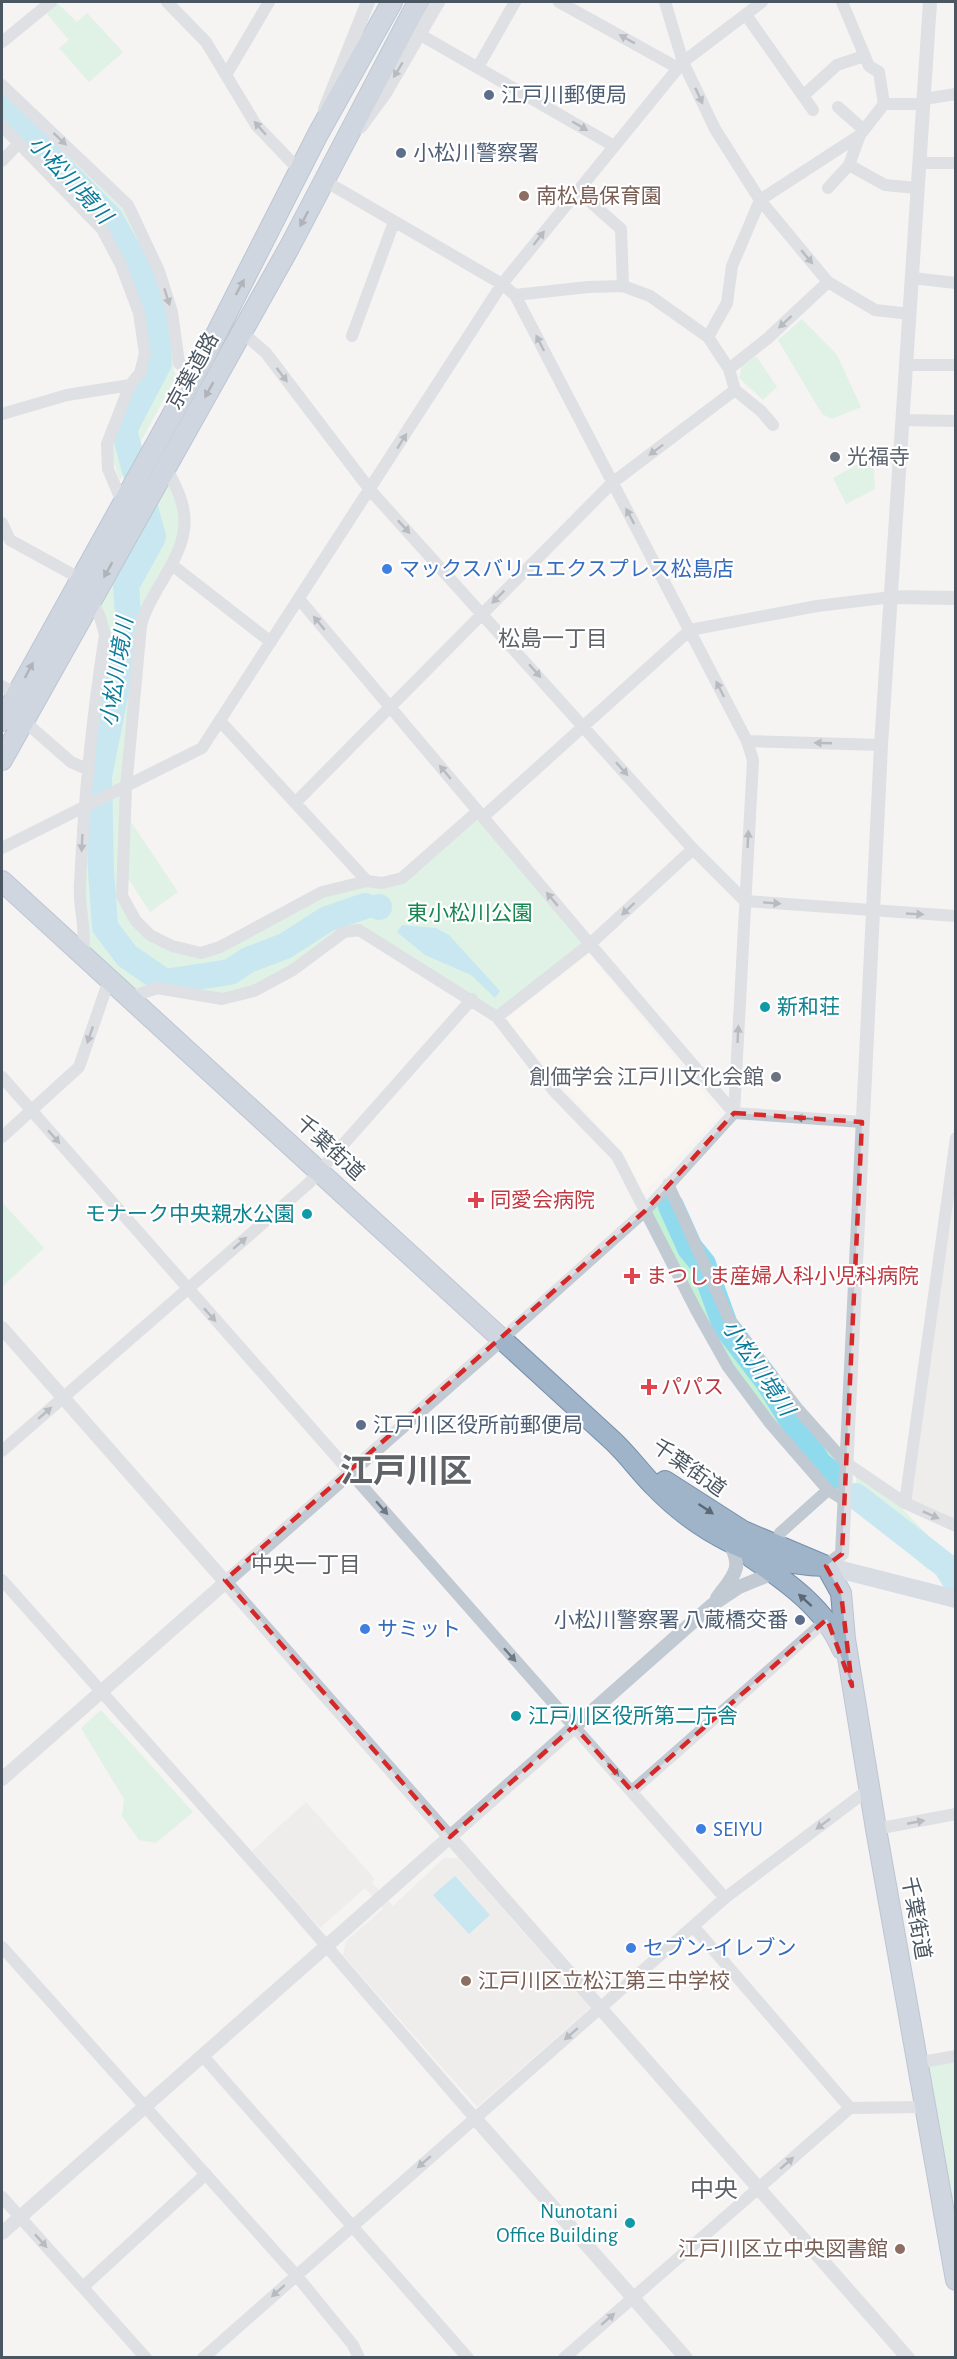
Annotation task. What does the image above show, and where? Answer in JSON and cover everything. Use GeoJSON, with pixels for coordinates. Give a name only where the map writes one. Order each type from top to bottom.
{"type":"FeatureCollection","features":[{"type":"Feature","properties":{"kind":"highway","name":"京葉道路"},"geometry":{"type":"LineString","coordinates":[[2,721],[9,690],[79,578],[194,376],[318,134],[392,2]]}},
{"type":"Feature","properties":{"kind":"highway","name":"京葉道路"},"geometry":{"type":"LineString","coordinates":[[2,760],[325,181],[418,2]]}},
{"type":"Feature","properties":{"kind":"highway","name":"千葉街道"},"geometry":{"type":"LineString","coordinates":[[2,881],[624,1452],[669,1500],[728,1541],[761,1555],[800,1566],[826,1566]]}},
{"type":"Feature","properties":{"kind":"highway","name":"千葉街道"},"geometry":{"type":"LineString","coordinates":[[624,1452],[715,1515],[778,1546],[826,1566],[841,1593],[852,1686],[924,2107],[949,2203],[956,2280]]}},
{"type":"Feature","properties":{"kind":"highway"},"geometry":{"type":"LineString","coordinates":[[728,1541],[772,1571],[804,1598],[825,1621],[840,1645],[852,1686]]}},
{"type":"Feature","properties":{"kind":"main road"},"geometry":{"type":"LineString","coordinates":[[826,1566],[956,1599]]}},
{"type":"Feature","properties":{"kind":"street"},"geometry":{"type":"LineString","coordinates":[[2,42],[51,2]]}},
{"type":"Feature","properties":{"kind":"street"},"geometry":{"type":"LineString","coordinates":[[167,2],[206,42],[256,125],[300,171]]}},
{"type":"Feature","properties":{"kind":"street"},"geometry":{"type":"LineString","coordinates":[[226,75],[269,2]]}},
{"type":"Feature","properties":{"kind":"street"},"geometry":{"type":"LineString","coordinates":[[318,134],[326,104],[367,2]]}},
{"type":"Feature","properties":{"kind":"street"},"geometry":{"type":"LineString","coordinates":[[341,149],[385,93],[438,2]]}},
{"type":"Feature","properties":{"kind":"street"},"geometry":{"type":"LineString","coordinates":[[478,67],[515,2]]}},
{"type":"Feature","properties":{"kind":"street"},"geometry":{"type":"LineString","coordinates":[[559,2],[681,65]]}},
{"type":"Feature","properties":{"kind":"street"},"geometry":{"type":"LineString","coordinates":[[665,2],[681,65],[715,129],[760,200],[828,282],[875,310],[910,314]]}},
{"type":"Feature","properties":{"kind":"street"},"geometry":{"type":"LineString","coordinates":[[2,848],[202,748],[371,491],[502,284],[681,65],[762,2]]}},
{"type":"Feature","properties":{"kind":"street"},"geometry":{"type":"LineString","coordinates":[[828,188],[849,165],[862,132],[884,104],[879,72],[869,66],[842,2]]}},
{"type":"Feature","properties":{"kind":"street"},"geometry":{"type":"LineString","coordinates":[[826,1566],[842,1554],[881,745],[930,2]]}},
{"type":"Feature","properties":{"kind":"street"},"geometry":{"type":"LineString","coordinates":[[746,15],[813,110]]}},
{"type":"Feature","properties":{"kind":"street"},"geometry":{"type":"LineString","coordinates":[[419,34],[614,146]]}},
{"type":"Feature","properties":{"kind":"street"},"geometry":{"type":"LineString","coordinates":[[804,96],[837,64],[864,56]]}},
{"type":"Feature","properties":{"kind":"street"},"geometry":{"type":"LineString","coordinates":[[2,85],[128,205],[159,271],[169,302],[179,363],[194,376]]}},
{"type":"Feature","properties":{"kind":"street"},"geometry":{"type":"LineString","coordinates":[[884,104],[924,102],[956,94]]}},
{"type":"Feature","properties":{"kind":"street"},"geometry":{"type":"LineString","coordinates":[[837,107],[862,132]]}},
{"type":"Feature","properties":{"kind":"street"},"geometry":{"type":"LineString","coordinates":[[2,126],[102,229],[121,266],[139,313],[145,354],[140,373],[130,385],[107,444],[108,469],[124,499]]}},
{"type":"Feature","properties":{"kind":"street"},"geometry":{"type":"LineString","coordinates":[[708,337],[727,303],[732,266],[760,200],[862,132]]}},
{"type":"Feature","properties":{"kind":"street"},"geometry":{"type":"LineString","coordinates":[[2,161],[19,143]]}},
{"type":"Feature","properties":{"kind":"street"},"geometry":{"type":"LineString","coordinates":[[919,163],[956,163]]}},
{"type":"Feature","properties":{"kind":"street"},"geometry":{"type":"LineString","coordinates":[[849,165],[885,185],[917,188]]}},
{"type":"Feature","properties":{"kind":"street"},"geometry":{"type":"LineString","coordinates":[[2,1779],[645,1211],[734,1113],[753,760],[747,741],[515,295],[502,284],[325,181]]}},
{"type":"Feature","properties":{"kind":"street"},"geometry":{"type":"LineString","coordinates":[[577,190],[621,229],[623,286]]}},
{"type":"Feature","properties":{"kind":"street"},"geometry":{"type":"LineString","coordinates":[[352,336],[394,222]]}},
{"type":"Feature","properties":{"kind":"street"},"geometry":{"type":"LineString","coordinates":[[912,278],[956,283]]}},
{"type":"Feature","properties":{"kind":"street"},"geometry":{"type":"LineString","coordinates":[[729,369],[768,338],[828,282]]}},
{"type":"Feature","properties":{"kind":"street"},"geometry":{"type":"LineString","coordinates":[[515,295],[588,287],[623,286],[650,296],[708,337],[729,369],[735,390],[761,411],[773,425]]}},
{"type":"Feature","properties":{"kind":"street"},"geometry":{"type":"LineString","coordinates":[[242,332],[266,353],[371,491],[693,849],[745,901],[956,916]]}},
{"type":"Feature","properties":{"kind":"street"},"geometry":{"type":"LineString","coordinates":[[906,365],[956,365]]}},
{"type":"Feature","properties":{"kind":"street"},"geometry":{"type":"LineString","coordinates":[[2,414],[67,395],[130,385]]}},
{"type":"Feature","properties":{"kind":"street"},"geometry":{"type":"LineString","coordinates":[[295,802],[612,483],[735,390]]}},
{"type":"Feature","properties":{"kind":"street"},"geometry":{"type":"LineString","coordinates":[[902,420],[956,421]]}},
{"type":"Feature","properties":{"kind":"street"},"geometry":{"type":"LineString","coordinates":[[164,470],[182,497],[187,524],[181,548],[143,613],[122,789],[122,896],[150,935],[172,946],[201,953],[220,947],[322,892],[367,881],[382,883],[402,878],[583,726],[690,630],[817,606],[892,597],[956,598]]}},
{"type":"Feature","properties":{"kind":"street"},"geometry":{"type":"LineString","coordinates":[[2,524],[10,540],[79,578]]}},
{"type":"Feature","properties":{"kind":"street"},"geometry":{"type":"LineString","coordinates":[[172,565],[271,642]]}},
{"type":"Feature","properties":{"kind":"street"},"geometry":{"type":"LineString","coordinates":[[83,956],[86,930],[79,891],[89,770],[105,635],[100,617],[91,599]]}},
{"type":"Feature","properties":{"kind":"street"},"geometry":{"type":"LineString","coordinates":[[299,599],[734,1113],[862,1122]]}},
{"type":"Feature","properties":{"kind":"street"},"geometry":{"type":"LineString","coordinates":[[24,721],[72,762],[89,770]]}},
{"type":"Feature","properties":{"kind":"street"},"geometry":{"type":"LineString","coordinates":[[220,721],[367,881]]}},
{"type":"Feature","properties":{"kind":"street"},"geometry":{"type":"LineString","coordinates":[[747,741],[881,745]]}},
{"type":"Feature","properties":{"kind":"street"},"geometry":{"type":"LineString","coordinates":[[497,1017],[590,944],[693,849]]}},
{"type":"Feature","properties":{"kind":"street"},"geometry":{"type":"LineString","coordinates":[[129,998],[157,988],[222,999],[254,991],[293,970],[344,932],[359,930],[472,999],[497,1017],[554,1090],[617,1156],[729,1367],[769,1422],[828,1490],[844,1500]]}},
{"type":"Feature","properties":{"kind":"street"},"geometry":{"type":"LineString","coordinates":[[2,1137],[79,1067],[109,980]]}},
{"type":"Feature","properties":{"kind":"street"},"geometry":{"type":"LineString","coordinates":[[2,1451],[321,1172],[472,999]]}},
{"type":"Feature","properties":{"kind":"street"},"geometry":{"type":"LineString","coordinates":[[2,1077],[725,1898]]}},
{"type":"Feature","properties":{"kind":"street"},"geometry":{"type":"LineString","coordinates":[[904,1503],[956,1138]]}},
{"type":"Feature","properties":{"kind":"street"},"geometry":{"type":"LineString","coordinates":[[668,1184],[730,1321],[797,1408],[846,1463],[904,1503],[956,1526]]}},
{"type":"Feature","properties":{"kind":"street"},"geometry":{"type":"LineString","coordinates":[[2,1328],[908,2358]]}},
{"type":"Feature","properties":{"kind":"street"},"geometry":{"type":"LineString","coordinates":[[778,1546],[780,1533],[828,1490]]}},
{"type":"Feature","properties":{"kind":"street"},"geometry":{"type":"LineString","coordinates":[[712,1605],[736,1571],[736,1554],[728,1541]]}},
{"type":"Feature","properties":{"kind":"street"},"geometry":{"type":"LineString","coordinates":[[2,2233],[712,1605],[772,1571],[800,1566]]}},
{"type":"Feature","properties":{"kind":"street"},"geometry":{"type":"LineString","coordinates":[[2,1580],[686,2358]]}},
{"type":"Feature","properties":{"kind":"street"},"geometry":{"type":"LineString","coordinates":[[632,1791],[825,1621]]}},
{"type":"Feature","properties":{"kind":"street"},"geometry":{"type":"LineString","coordinates":[[203,2358],[725,1898],[869,1789]]}},
{"type":"Feature","properties":{"kind":"street"},"geometry":{"type":"LineString","coordinates":[[876,1829],[956,1814]]}},
{"type":"Feature","properties":{"kind":"street"},"geometry":{"type":"LineString","coordinates":[[693,1926],[850,2108]]}},
{"type":"Feature","properties":{"kind":"street"},"geometry":{"type":"LineString","coordinates":[[2,1947],[296,2275],[353,2345],[359,2358]]}},
{"type":"Feature","properties":{"kind":"street"},"geometry":{"type":"LineString","coordinates":[[202,2055],[468,2358]]}},
{"type":"Feature","properties":{"kind":"street"},"geometry":{"type":"LineString","coordinates":[[917,2063],[956,2056]]}},
{"type":"Feature","properties":{"kind":"street"},"geometry":{"type":"LineString","coordinates":[[564,2358],[850,2108],[924,2107]]}},
{"type":"Feature","properties":{"kind":"street"},"geometry":{"type":"LineString","coordinates":[[83,2287],[206,2174]]}},
{"type":"Feature","properties":{"kind":"street"},"geometry":{"type":"LineString","coordinates":[[2,2197],[146,2358]]}},
{"type":"Feature","properties":{"kind":"highlighted area"},"geometry":{"type":"Polygon","coordinates":[[[734,1113],[862,1122],[842,1554],[826,1566],[841,1593],[852,1686],[827,1619],[632,1791],[574,1726],[450,1837],[225,1580],[645,1211],[734,1113]]]}},
{"type":"Feature","properties":{"kind":"shaded area"},"geometry":{"type":"Polygon","coordinates":[[[589,954],[720,1114],[643,1194],[622,1153],[505,1020],[589,954]]]}},
{"type":"Feature","properties":{"kind":"shaded area"},"geometry":{"type":"Polygon","coordinates":[[[955,1180],[955,1519],[911,1500],[955,1180]]]}},
{"type":"Feature","properties":{"kind":"shaded area","name":"江戸川区立松江第三中学校"},"geometry":{"type":"Polygon","coordinates":[[[306,1802],[375,1879],[372,1882],[393,1906],[444,1858],[458,1858],[590,2008],[477,2107],[343,1955],[346,1941],[383,1909],[365,1888],[320,1928],[252,1851],[306,1802]]]}},
{"type":"Feature","properties":{"kind":"green space"},"geometry":{"type":"Polygon","coordinates":[[[57,3],[77,22],[87,13],[123,52],[89,82],[59,48],[69,40],[47,14],[57,3]]]}},
{"type":"Feature","properties":{"kind":"green space"},"geometry":{"type":"Polygon","coordinates":[[[2,91],[124,209],[155,274],[169,314],[174,372],[177,375],[120,480],[114,462],[115,435],[119,423],[148,372],[153,342],[151,327],[141,298],[107,227],[2,121],[2,91]]]}},
{"type":"Feature","properties":{"kind":"green space"},"geometry":{"type":"Polygon","coordinates":[[[802,319],[837,355],[861,407],[832,419],[822,414],[778,340],[802,319]]]}},
{"type":"Feature","properties":{"kind":"green space"},"geometry":{"type":"Polygon","coordinates":[[[756,356],[777,387],[763,400],[739,378],[742,366],[756,356]]]}},
{"type":"Feature","properties":{"kind":"green space"},"geometry":{"type":"Polygon","coordinates":[[[868,458],[874,470],[875,489],[846,504],[833,478],[868,458]]]}},
{"type":"Feature","properties":{"kind":"green space","name":"東小松川公園"},"geometry":{"type":"Polygon","coordinates":[[[166,468],[187,524],[143,613],[122,896],[150,935],[201,953],[322,892],[402,878],[478,811],[590,944],[497,1017],[359,930],[344,932],[293,970],[225,998],[157,988],[129,998],[83,956],[79,891],[105,636],[91,599],[166,468]]]}},
{"type":"Feature","properties":{"kind":"green space"},"geometry":{"type":"Polygon","coordinates":[[[131,822],[178,892],[150,912],[127,877],[131,822]]]}},
{"type":"Feature","properties":{"kind":"green space"},"geometry":{"type":"Polygon","coordinates":[[[666,1190],[728,1322],[842,1464],[841,1493],[829,1486],[730,1365],[648,1211],[666,1190]]]}},
{"type":"Feature","properties":{"kind":"green space"},"geometry":{"type":"Polygon","coordinates":[[[2,1202],[44,1248],[2,1287],[2,1202]]]}},
{"type":"Feature","properties":{"kind":"green space"},"geometry":{"type":"Polygon","coordinates":[[[856,1472],[887,1493],[955,1563],[955,1577],[927,1569],[856,1502],[856,1472]]]}},
{"type":"Feature","properties":{"kind":"green space"},"geometry":{"type":"Polygon","coordinates":[[[101,1710],[193,1812],[156,1843],[139,1840],[122,1816],[124,1799],[81,1728],[101,1710]]]}},
{"type":"Feature","properties":{"kind":"green space"},"geometry":{"type":"Polygon","coordinates":[[[955,2061],[955,2198],[947,2199],[923,2066],[955,2061]]]}},
{"type":"Feature","properties":{"kind":"water"},"geometry":{"type":"Polygon","coordinates":[[[379,894],[388,898],[392,907],[388,916],[379,920],[370,916],[366,907],[370,898],[379,894]]]}},
{"type":"Feature","properties":{"kind":"water"},"geometry":{"type":"Polygon","coordinates":[[[402,925],[436,928],[449,935],[500,991],[495,998],[471,975],[425,955],[397,932],[402,925]]]}},
{"type":"Feature","properties":{"kind":"water"},"geometry":{"type":"Polygon","coordinates":[[[455,1876],[490,1915],[469,1934],[433,1895],[455,1876]]]}},
{"type":"Feature","properties":{"kind":"waterway","name":"小松川境川"},"geometry":{"type":"LineString","coordinates":[[2,108],[110,218],[136,264],[156,311],[159,363],[124,430],[153,537],[126,586],[129,627],[99,776],[105,927],[127,956],[165,982],[230,972],[248,960],[285,946],[327,919],[365,906]]}},
{"type":"Feature","properties":{"kind":"waterway","name":"小松川境川"},"geometry":{"type":"LineString","coordinates":[[671,1206],[690,1248],[703,1264],[725,1325],[767,1380],[819,1464],[834,1476]]}},
{"type":"Feature","properties":{"kind":"waterway","name":"小松川境川"},"geometry":{"type":"LineString","coordinates":[[856,1496],[946,1566],[956,1582]]}},
{"type":"Feature","properties":{"kind":"place","name":"江戸川郵便局"},"geometry":{"type":"Point","coordinates":[489,95]}},
{"type":"Feature","properties":{"kind":"place","name":"小松川警察署"},"geometry":{"type":"Point","coordinates":[401,153]}},
{"type":"Feature","properties":{"kind":"place","name":"南松島保育園"},"geometry":{"type":"Point","coordinates":[524,196]}},
{"type":"Feature","properties":{"kind":"place","name":"光福寺"},"geometry":{"type":"Point","coordinates":[835,457]}},
{"type":"Feature","properties":{"kind":"place","name":"マックスバリュエクスプレス松島店"},"geometry":{"type":"Point","coordinates":[387,569]}},
{"type":"Feature","properties":{"kind":"place","name":"新和荘"},"geometry":{"type":"Point","coordinates":[765,1007]}},
{"type":"Feature","properties":{"kind":"place","name":"創価学会 江戸川文化会館"},"geometry":{"type":"Point","coordinates":[776,1077]}},
{"type":"Feature","properties":{"kind":"place","name":"同愛会病院"},"geometry":{"type":"Point","coordinates":[476,1200]}},
{"type":"Feature","properties":{"kind":"place","name":"モナーク中央親水公園"},"geometry":{"type":"Point","coordinates":[307,1214]}},
{"type":"Feature","properties":{"kind":"place","name":"まつしま産婦人科小児科病院"},"geometry":{"type":"Point","coordinates":[632,1276]}},
{"type":"Feature","properties":{"kind":"place","name":"パパス"},"geometry":{"type":"Point","coordinates":[649,1387]}},
{"type":"Feature","properties":{"kind":"place","name":"江戸川区役所前郵便局"},"geometry":{"type":"Point","coordinates":[361,1425]}},
{"type":"Feature","properties":{"kind":"place","name":"小松川警察署 八蔵橋交番"},"geometry":{"type":"Point","coordinates":[800,1620]}},
{"type":"Feature","properties":{"kind":"place","name":"サミット"},"geometry":{"type":"Point","coordinates":[365,1629]}},
{"type":"Feature","properties":{"kind":"place","name":"江戸川区役所第二庁舎"},"geometry":{"type":"Point","coordinates":[516,1716]}},
{"type":"Feature","properties":{"kind":"place","name":"SEIYU"},"geometry":{"type":"Point","coordinates":[701,1829]}},
{"type":"Feature","properties":{"kind":"place","name":"セブン-イレブン"},"geometry":{"type":"Point","coordinates":[631,1948]}},
{"type":"Feature","properties":{"kind":"place","name":"江戸川区立松江第三中学校"},"geometry":{"type":"Point","coordinates":[466,1981]}},
{"type":"Feature","properties":{"kind":"place","name":"Nunotani Office Building"},"geometry":{"type":"Point","coordinates":[630,2223]}},
{"type":"Feature","properties":{"kind":"place","name":"江戸川区立中央図書館"},"geometry":{"type":"Point","coordinates":[900,2249]}},
{"type":"Feature","properties":{"kind":"district","name":"松島一丁目"},"geometry":{"type":"Point","coordinates":[553,639]}},
{"type":"Feature","properties":{"kind":"district","name":"江戸川区"},"geometry":{"type":"Point","coordinates":[406,1472]}},
{"type":"Feature","properties":{"kind":"district","name":"中央一丁目"},"geometry":{"type":"Point","coordinates":[306,1565]}},
{"type":"Feature","properties":{"kind":"district","name":"中央"},"geometry":{"type":"Point","coordinates":[714,2190]}}]}
